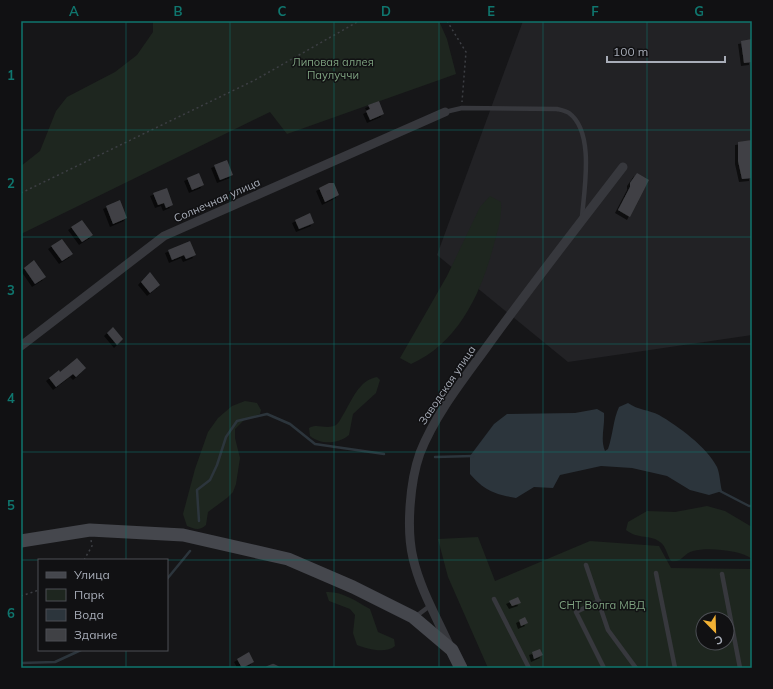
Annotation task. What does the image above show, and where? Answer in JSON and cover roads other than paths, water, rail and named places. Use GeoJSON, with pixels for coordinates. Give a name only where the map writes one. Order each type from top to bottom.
{"type":"FeatureCollection","features":[{"type":"Feature","properties":{"kind":"street","name":"Солнечная улица"},"geometry":{"type":"LineString","coordinates":[[21,346],[164,236],[445,112]]}},
{"type":"Feature","properties":{"kind":"street","name":"Заводская улица"},"geometry":{"type":"LineString","coordinates":[[452,650],[431,605],[413,558],[411,539],[412,492],[420,454],[432,428],[455,391],[623,167]]}},
{"type":"Feature","properties":{"kind":"street"},"geometry":{"type":"LineString","coordinates":[[21,541],[90,530],[183,535],[288,560],[353,587],[413,617],[452,650],[461,668]]}},
{"type":"Feature","properties":{"kind":"lane"},"geometry":{"type":"LineString","coordinates":[[445,112],[462,108],[557,109],[568,112],[575,119],[582,133],[586,152],[582,221]]}},
{"type":"Feature","properties":{"kind":"lane"},"geometry":{"type":"LineString","coordinates":[[586,566],[608,630],[636,668]]}},
{"type":"Feature","properties":{"kind":"lane"},"geometry":{"type":"LineString","coordinates":[[656,573],[675,668]]}},
{"type":"Feature","properties":{"kind":"lane"},"geometry":{"type":"LineString","coordinates":[[722,574],[740,668]]}},
{"type":"Feature","properties":{"kind":"lane"},"geometry":{"type":"LineString","coordinates":[[494,599],[529,668]]}},
{"type":"Feature","properties":{"kind":"lane"},"geometry":{"type":"LineString","coordinates":[[599,601],[576,612],[604,668]]}},
{"type":"Feature","properties":{"kind":"lane"},"geometry":{"type":"LineString","coordinates":[[413,617],[431,605]]}},
{"type":"Feature","properties":{"kind":"lane"},"geometry":{"type":"LineString","coordinates":[[268,668],[273,666],[277,668]]}},
{"type":"Feature","properties":{"kind":"water"},"geometry":{"type":"Polygon","coordinates":[[[628,403],[659,415],[683,431],[699,445],[717,467],[722,491],[709,495],[690,490],[667,476],[632,468],[601,466],[560,475],[553,488],[534,487],[516,498],[490,491],[470,474],[470,456],[494,424],[507,414],[575,413],[597,409],[604,413],[603,437],[605,451],[608,449],[615,417],[619,407],[628,403]]]}},
{"type":"Feature","properties":{"kind":"waterway"},"geometry":{"type":"LineString","coordinates":[[199,521],[197,490],[210,480],[217,465],[226,437],[237,421],[267,414],[290,424],[315,444],[384,454]]}},
{"type":"Feature","properties":{"kind":"waterway"},"geometry":{"type":"LineString","coordinates":[[435,457],[473,456]]}},
{"type":"Feature","properties":{"kind":"waterway"},"geometry":{"type":"LineString","coordinates":[[720,491],[749,506],[752,506]]}},
{"type":"Feature","properties":{"kind":"waterway"},"geometry":{"type":"LineString","coordinates":[[168,578],[190,551]]}},
{"type":"Feature","properties":{"kind":"waterway"},"geometry":{"type":"LineString","coordinates":[[21,663],[55,662],[79,651]]}},
{"type":"Feature","properties":{"kind":"park label","name":"Липовая аллея Паулуччи"},"geometry":{"type":"Point","coordinates":[333,68]}},
{"type":"Feature","properties":{"kind":"park label","name":"СНТ Волга МВД"},"geometry":{"type":"Point","coordinates":[602,605]}}]}
